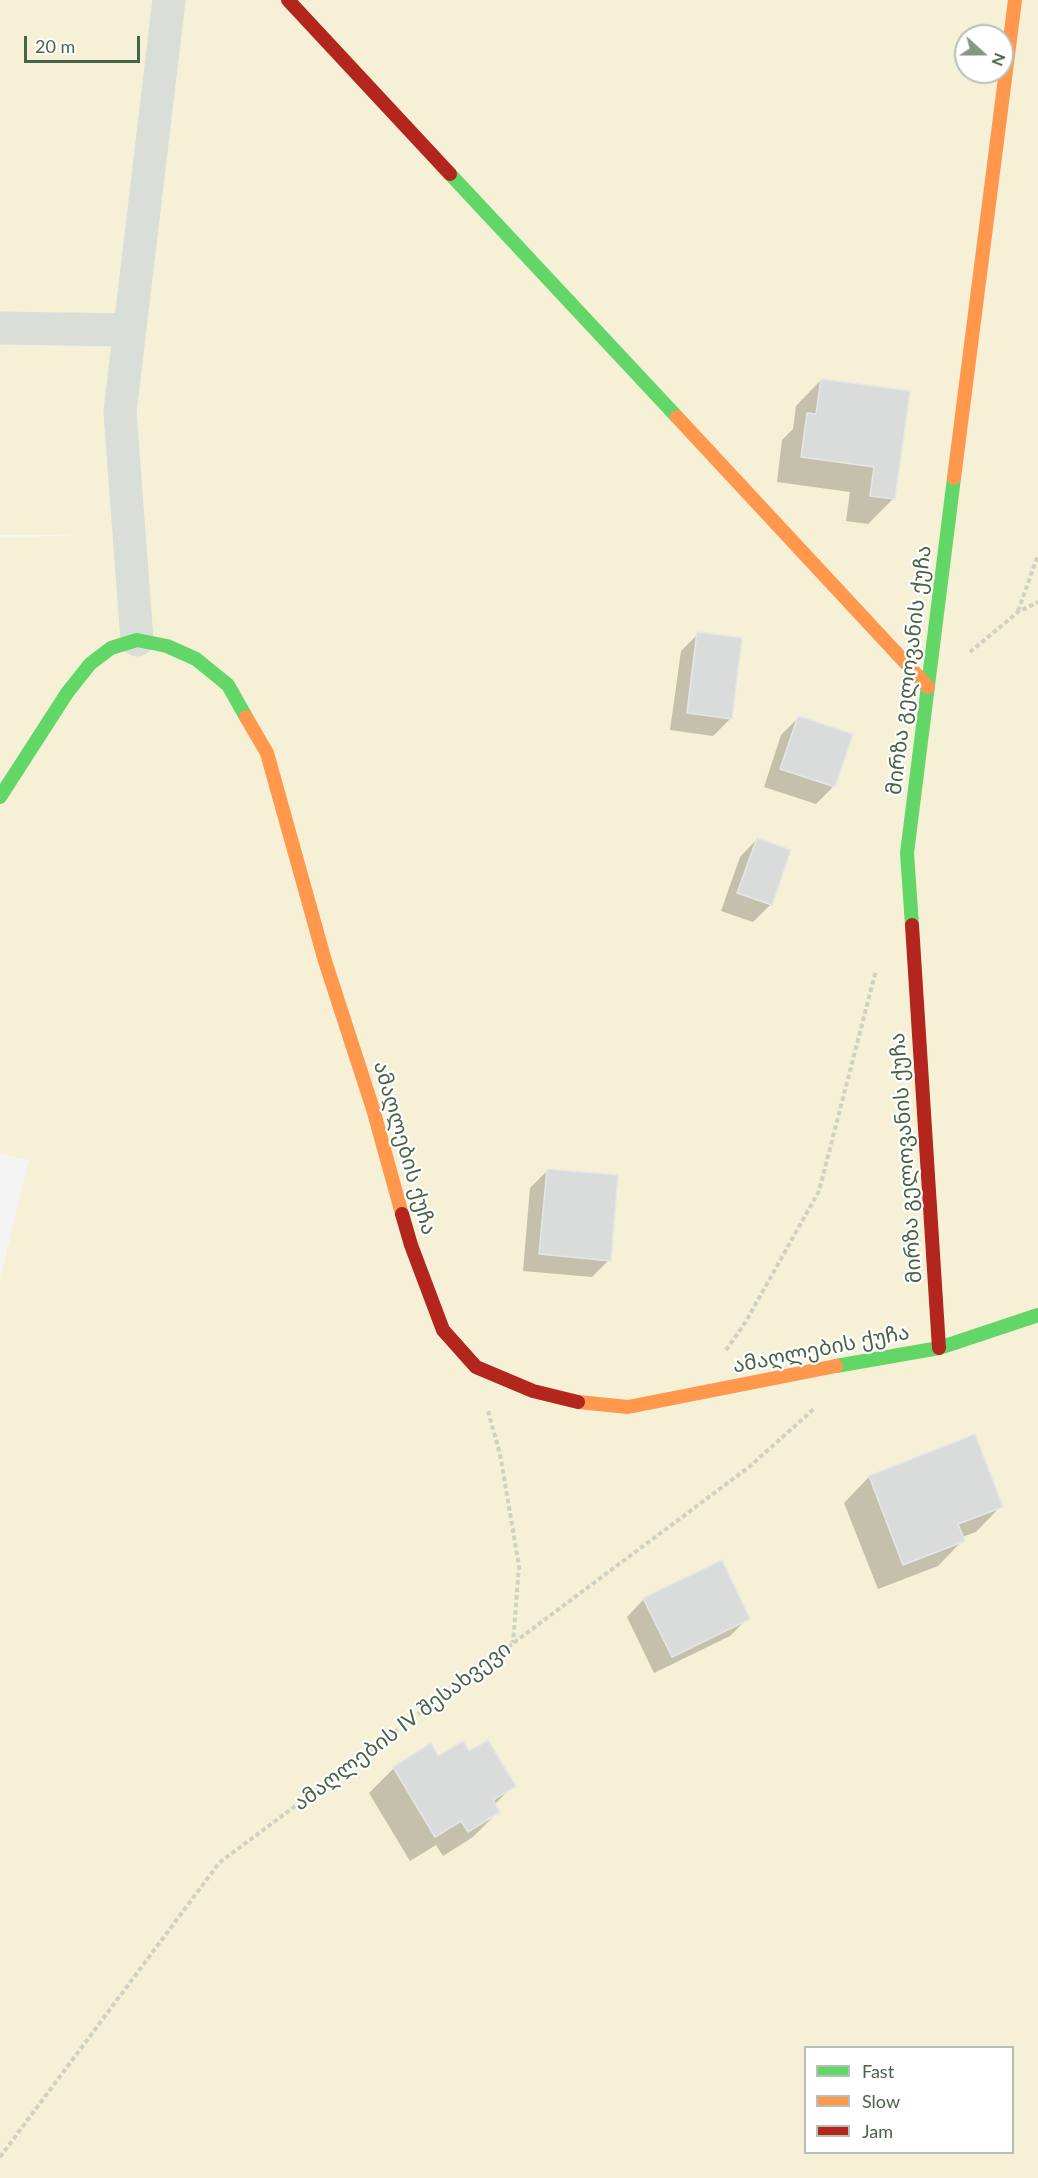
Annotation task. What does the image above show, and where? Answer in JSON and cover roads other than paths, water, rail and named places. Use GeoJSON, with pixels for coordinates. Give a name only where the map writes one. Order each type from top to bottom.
{"type":"FeatureCollection","features":[{"type":"Feature","properties":{"kind":"street"},"geometry":{"type":"LineString","coordinates":[[0,797],[67,693],[90,664],[111,648],[137,640],[120,412],[169,0]]}},
{"type":"Feature","properties":{"kind":"street"},"geometry":{"type":"LineString","coordinates":[[288,0],[928,687]]}},
{"type":"Feature","properties":{"kind":"street","name":"მირზა გელოვანის ქუჩა"},"geometry":{"type":"LineString","coordinates":[[939,1348],[907,853],[1015,0]]}},
{"type":"Feature","properties":{"kind":"street"},"geometry":{"type":"LineString","coordinates":[[0,328],[129,330]]}},
{"type":"Feature","properties":{"kind":"street","name":"ამაღლების ქუჩა"},"geometry":{"type":"LineString","coordinates":[[137,640],[167,646],[196,659],[228,685],[267,753],[325,961],[373,1109],[411,1245],[443,1330],[476,1367],[533,1391],[586,1404],[628,1407],[939,1348],[1038,1315]]}}]}
